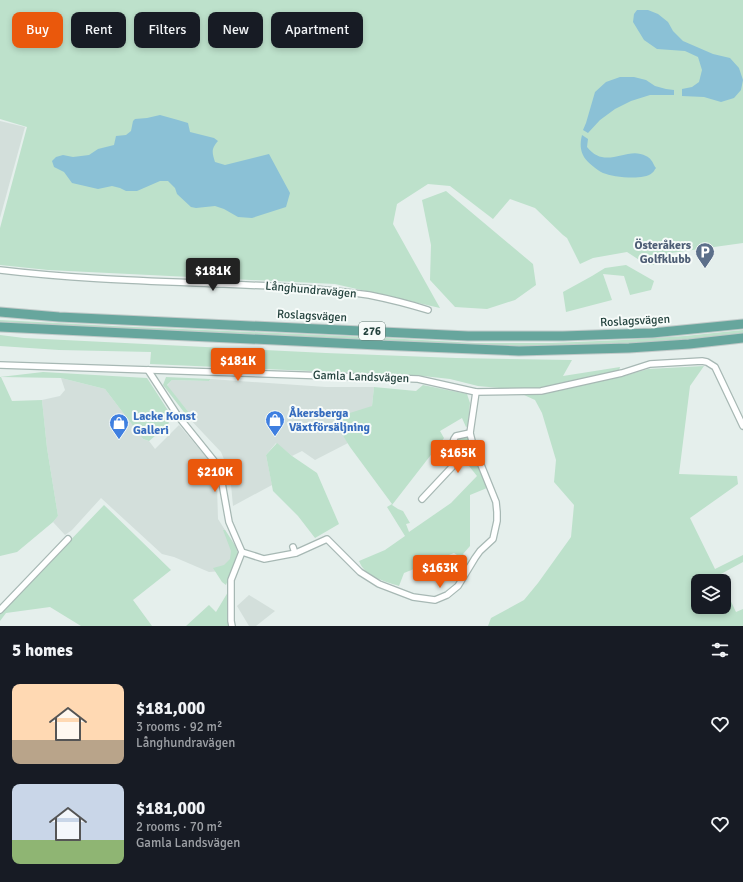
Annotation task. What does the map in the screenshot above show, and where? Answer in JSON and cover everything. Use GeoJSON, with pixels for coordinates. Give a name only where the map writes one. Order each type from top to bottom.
{"type":"FeatureCollection","features":[{"type":"Feature","properties":{"kind":"main road","name":"Roslagsvägen"},"geometry":{"type":"LineString","coordinates":[[0,312],[89,318],[468,336],[563,336],[622,334],[743,324]]}},
{"type":"Feature","properties":{"kind":"main road","name":"276"},"geometry":{"type":"LineString","coordinates":[[0,327],[378,346],[519,351],[629,348],[689,344],[743,338]]}},
{"type":"Feature","properties":{"kind":"street","name":"Långhundravägen"},"geometry":{"type":"LineString","coordinates":[[0,270],[90,278],[330,290],[370,295],[428,310]]}},
{"type":"Feature","properties":{"kind":"street","name":"Gamla Landsvägen"},"geometry":{"type":"LineString","coordinates":[[0,365],[418,379],[476,392],[541,391],[622,373],[650,364],[702,361],[715,367],[743,426]]}},
{"type":"Feature","properties":{"kind":"street"},"geometry":{"type":"LineString","coordinates":[[148,370],[178,416],[215,462],[222,484],[229,522],[242,552],[231,580],[232,626]]}},
{"type":"Feature","properties":{"kind":"street"},"geometry":{"type":"LineString","coordinates":[[242,552],[264,559],[327,539],[360,572],[378,584],[413,597],[435,600],[447,595],[458,586],[480,551],[493,539],[496,527],[496,502],[473,445],[470,433],[476,392]]}},
{"type":"Feature","properties":{"kind":"street"},"geometry":{"type":"LineString","coordinates":[[422,499],[452,467],[454,462],[451,448],[456,436],[470,433]]}},
{"type":"Feature","properties":{"kind":"street"},"geometry":{"type":"LineString","coordinates":[[0,610],[68,539]]}},
{"type":"Feature","properties":{"kind":"shaded area"},"geometry":{"type":"Polygon","coordinates":[[[0,121],[25,127],[0,218],[0,121]]]}},
{"type":"Feature","properties":{"kind":"shaded area"},"geometry":{"type":"Polygon","coordinates":[[[61,378],[105,389],[143,439],[149,441],[155,449],[179,425],[212,464],[209,481],[217,487],[218,519],[236,547],[236,555],[223,571],[209,572],[174,557],[162,554],[101,498],[72,530],[65,535],[53,522],[58,516],[47,448],[42,400],[60,396],[65,390],[61,378]]]}},
{"type":"Feature","properties":{"kind":"shaded area","name":"Åkersberga Växtförsäljning"},"geometry":{"type":"Polygon","coordinates":[[[211,379],[326,387],[374,387],[372,406],[340,431],[348,443],[315,460],[302,451],[292,456],[276,443],[266,455],[272,485],[233,506],[230,474],[221,452],[187,416],[190,414],[167,386],[172,380],[209,381],[211,379]]]}},
{"type":"Feature","properties":{"kind":"shaded area"},"geometry":{"type":"Polygon","coordinates":[[[249,595],[275,611],[256,626],[249,626],[237,606],[249,595]]]}},
{"type":"Feature","properties":{"kind":"green space","name":"Österåkers Golfklubb"},"geometry":{"type":"Polygon","coordinates":[[[0,0],[743,0],[743,243],[671,253],[667,258],[666,265],[647,265],[627,252],[593,258],[580,264],[567,238],[535,208],[510,199],[493,219],[450,186],[428,184],[397,204],[393,224],[440,308],[335,284],[48,270],[0,265],[0,228],[27,127],[0,119],[0,0]]]}},
{"type":"Feature","properties":{"kind":"green space"},"geometry":{"type":"Polygon","coordinates":[[[446,191],[533,264],[536,285],[515,300],[487,309],[455,307],[430,280],[431,245],[422,200],[446,191]]]}},
{"type":"Feature","properties":{"kind":"green space"},"geometry":{"type":"Polygon","coordinates":[[[626,265],[654,281],[651,290],[630,295],[624,276],[603,274],[612,300],[566,312],[563,292],[605,268],[626,265]]]}},
{"type":"Feature","properties":{"kind":"green space"},"geometry":{"type":"Polygon","coordinates":[[[0,320],[475,343],[552,343],[623,340],[743,330],[743,334],[649,343],[521,347],[0,324],[0,320]]]}},
{"type":"Feature","properties":{"kind":"green space"},"geometry":{"type":"Polygon","coordinates":[[[0,335],[24,338],[326,353],[456,358],[572,360],[563,376],[620,367],[617,378],[648,369],[704,366],[690,386],[679,474],[737,476],[738,484],[690,518],[715,569],[743,555],[743,562],[721,574],[691,574],[691,614],[731,614],[731,602],[736,612],[743,609],[743,626],[488,626],[491,618],[524,600],[571,537],[574,505],[554,482],[556,460],[542,413],[535,400],[511,389],[478,386],[450,379],[423,376],[150,364],[151,352],[59,350],[0,346],[0,335]]]}},
{"type":"Feature","properties":{"kind":"green space"},"geometry":{"type":"Polygon","coordinates":[[[43,372],[147,378],[171,415],[168,425],[149,441],[143,439],[105,389],[61,378],[1,377],[12,401],[42,400],[47,448],[58,516],[53,522],[17,552],[0,556],[0,377],[43,372]]]}},
{"type":"Feature","properties":{"kind":"green space"},"geometry":{"type":"Polygon","coordinates":[[[166,377],[211,379],[209,381],[172,380],[167,385],[190,414],[187,416],[163,385],[166,377]]]}},
{"type":"Feature","properties":{"kind":"green space"},"geometry":{"type":"Polygon","coordinates":[[[423,385],[467,394],[470,403],[468,426],[466,427],[462,418],[440,431],[444,438],[392,505],[403,511],[410,523],[406,524],[409,532],[451,503],[477,476],[469,466],[472,464],[470,456],[464,445],[458,445],[458,440],[468,435],[487,488],[470,495],[470,546],[463,554],[468,559],[466,561],[454,553],[404,573],[399,586],[370,575],[359,561],[385,550],[405,536],[387,507],[392,504],[350,447],[340,431],[337,417],[372,406],[374,387],[416,391],[423,385]]]}},
{"type":"Feature","properties":{"kind":"green space"},"geometry":{"type":"Polygon","coordinates":[[[277,443],[292,456],[317,473],[339,524],[315,538],[298,516],[273,491],[266,455],[277,443]]]}},
{"type":"Feature","properties":{"kind":"green space"},"geometry":{"type":"Polygon","coordinates":[[[104,505],[171,570],[133,600],[152,626],[81,626],[50,607],[6,613],[0,621],[0,614],[104,505]]]}},
{"type":"Feature","properties":{"kind":"green space"},"geometry":{"type":"Polygon","coordinates":[[[223,530],[225,530],[236,547],[238,554],[226,585],[222,582],[213,568],[224,565],[230,559],[231,551],[223,530]]]}},
{"type":"Feature","properties":{"kind":"green space"},"geometry":{"type":"Polygon","coordinates":[[[228,592],[230,626],[186,626],[209,605],[216,612],[228,592]]]}},
{"type":"Feature","properties":{"kind":"water"},"geometry":{"type":"Polygon","coordinates":[[[637,10],[648,10],[658,14],[668,22],[673,31],[683,41],[713,54],[730,58],[739,68],[743,80],[741,90],[734,98],[721,102],[704,97],[682,96],[682,89],[692,87],[699,82],[702,70],[698,57],[685,51],[657,49],[644,40],[633,22],[634,14],[637,10]]]}},
{"type":"Feature","properties":{"kind":"water"},"geometry":{"type":"Polygon","coordinates":[[[620,77],[634,77],[646,80],[655,86],[674,90],[674,95],[650,95],[631,101],[615,109],[600,120],[588,133],[583,130],[595,92],[606,82],[620,77]]]}},
{"type":"Feature","properties":{"kind":"water"},"geometry":{"type":"Polygon","coordinates":[[[160,115],[188,123],[190,132],[214,138],[218,141],[214,146],[213,151],[215,162],[225,165],[269,154],[290,193],[286,207],[252,218],[238,217],[215,206],[196,208],[191,207],[177,194],[175,188],[168,181],[160,181],[137,191],[126,191],[112,186],[98,189],[72,183],[64,172],[54,167],[52,161],[56,157],[63,155],[73,157],[89,155],[98,149],[114,145],[116,136],[126,135],[131,131],[133,121],[135,119],[160,115]]]}},
{"type":"Feature","properties":{"kind":"water"},"geometry":{"type":"Polygon","coordinates":[[[582,135],[588,139],[587,147],[594,154],[602,157],[609,157],[639,153],[650,158],[656,168],[653,173],[635,178],[614,176],[603,173],[592,166],[584,157],[581,146],[582,135]]]}},
{"type":"Feature","properties":{"kind":"place","name":"Österåkers Golfklubb"},"geometry":{"type":"Point","coordinates":[705,269]}},
{"type":"Feature","properties":{"kind":"place","name":"Åkersberga Växtförsäljning"},"geometry":{"type":"Point","coordinates":[275,437]}},
{"type":"Feature","properties":{"kind":"place","name":"Lacke Konst Galleri"},"geometry":{"type":"Point","coordinates":[119,440]}}]}
